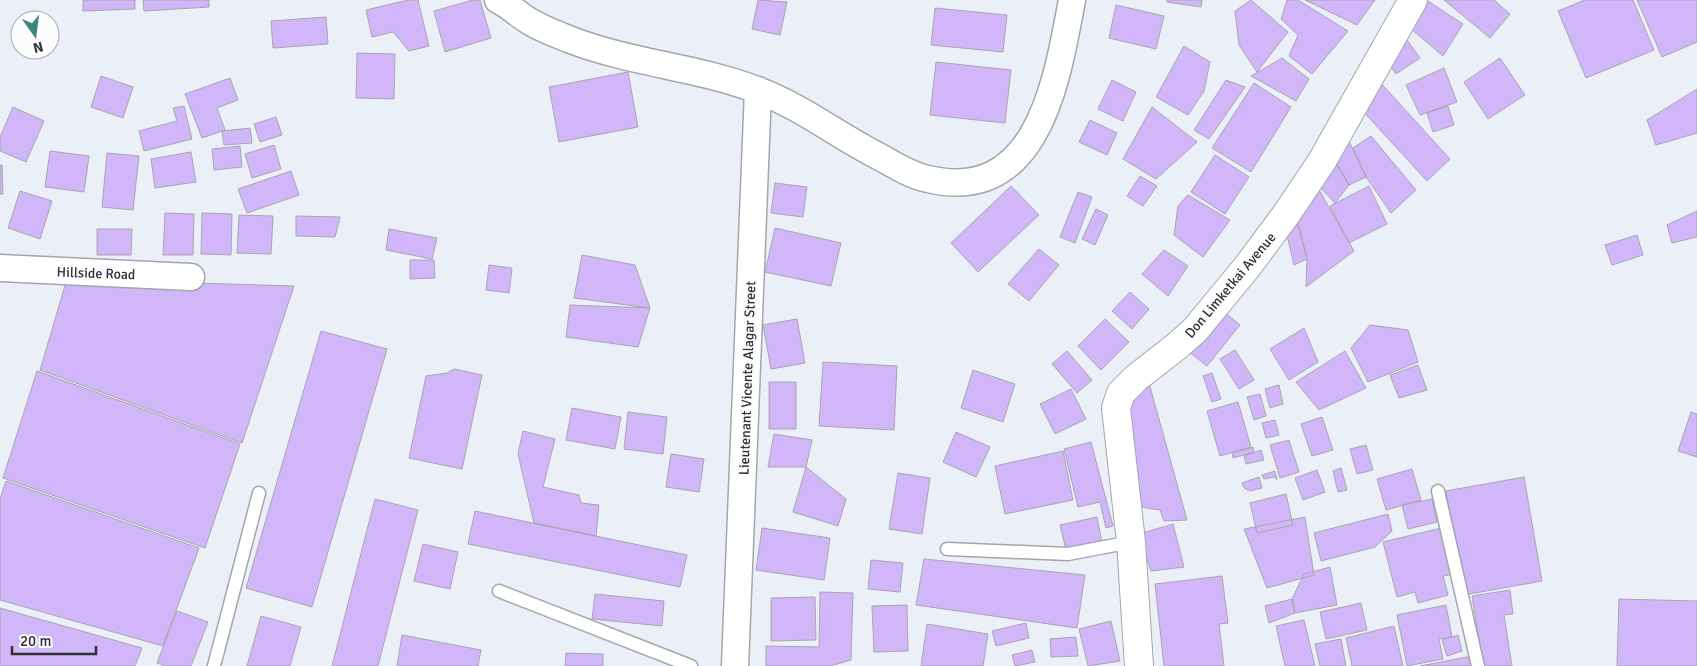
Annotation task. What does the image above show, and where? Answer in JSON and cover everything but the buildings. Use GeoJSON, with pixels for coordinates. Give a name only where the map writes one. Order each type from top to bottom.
{"type":"FeatureCollection","features":[{"type":"Feature","properties":{"kind":"street"},"geometry":{"type":"LineString","coordinates":[[498,0],[507,4],[527,20],[572,40],[615,53],[716,77],[758,90],[818,120],[880,157],[927,179],[960,182],[985,179],[1010,162],[1031,141],[1048,101],[1061,59],[1072,0]]}},
{"type":"Feature","properties":{"kind":"street","name":"Don Limketkai Avenue"},"geometry":{"type":"LineString","coordinates":[[1139,666],[1130,542],[1116,408],[1121,393],[1136,378],[1195,330],[1269,238],[1322,161],[1413,0]]}},
{"type":"Feature","properties":{"kind":"street","name":"Lieutenant Vicente Alagar Street"},"geometry":{"type":"LineString","coordinates":[[736,666],[758,90]]}},
{"type":"Feature","properties":{"kind":"street","name":"Hillside Road"},"geometry":{"type":"LineString","coordinates":[[0,268],[191,277]]}},
{"type":"Feature","properties":{"kind":"lane"},"geometry":{"type":"LineString","coordinates":[[1438,491],[1478,666]]}},
{"type":"Feature","properties":{"kind":"lane"},"geometry":{"type":"LineString","coordinates":[[214,666],[259,493]]}},
{"type":"Feature","properties":{"kind":"lane"},"geometry":{"type":"LineString","coordinates":[[947,550],[1068,554],[1130,542]]}},
{"type":"Feature","properties":{"kind":"lane"},"geometry":{"type":"LineString","coordinates":[[499,591],[691,666]]}}]}
